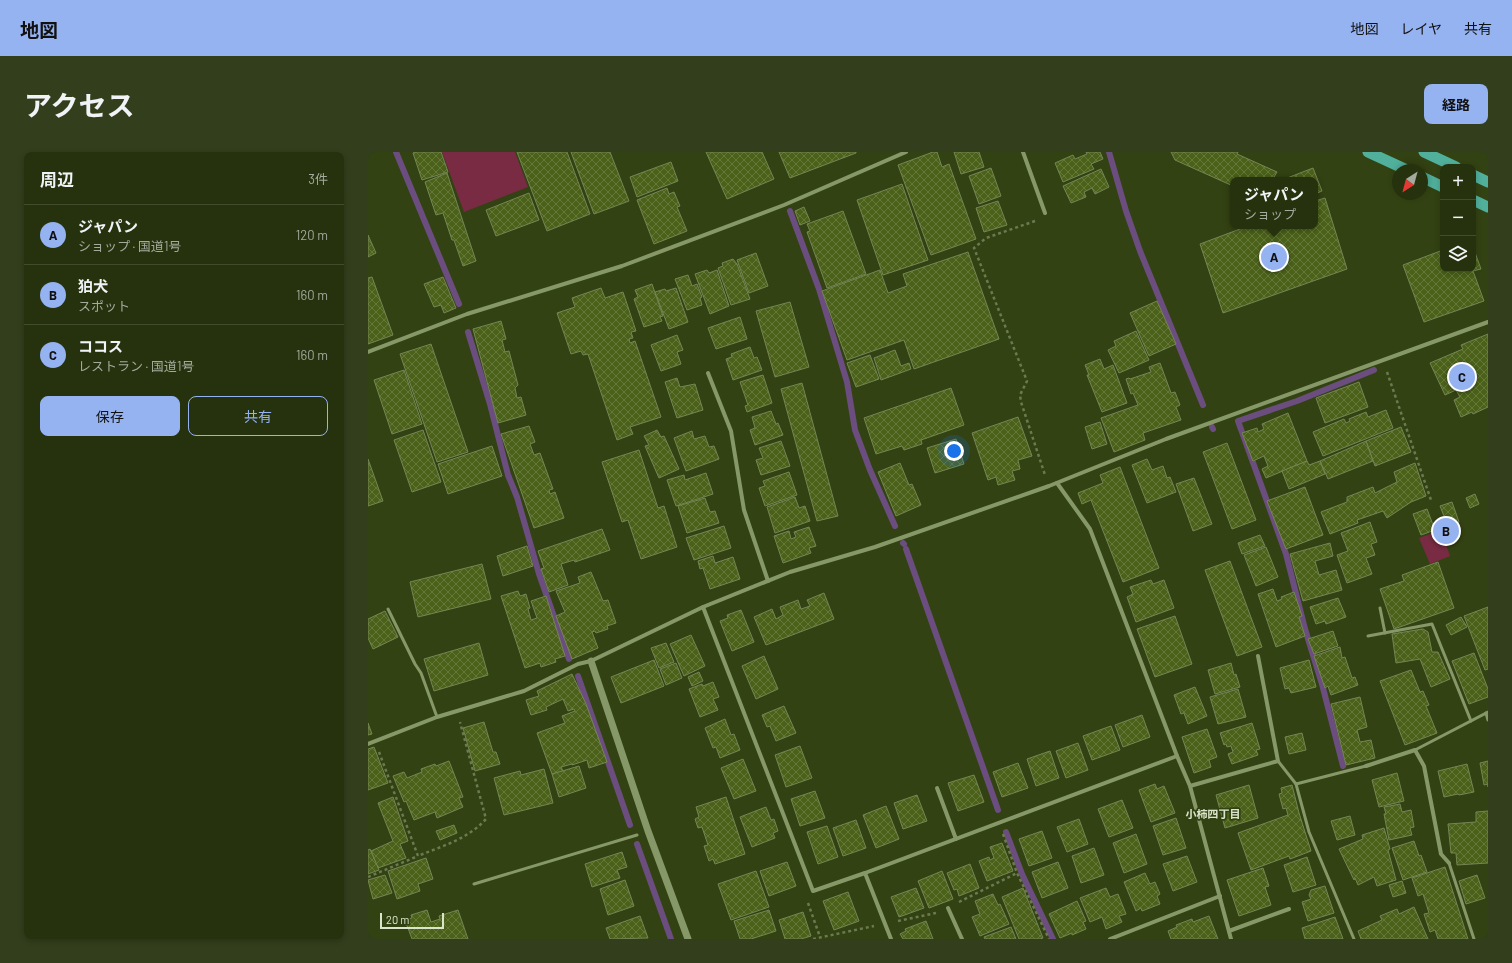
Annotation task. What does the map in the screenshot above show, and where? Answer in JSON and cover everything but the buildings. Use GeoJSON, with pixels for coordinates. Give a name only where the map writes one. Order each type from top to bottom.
{"type":"FeatureCollection","features":[{"type":"Feature","properties":{"kind":"highway"},"geometry":{"type":"LineString","coordinates":[[1368,152],[1394,164]]}},
{"type":"Feature","properties":{"kind":"highway"},"geometry":{"type":"LineString","coordinates":[[1424,152],[1450,164]]}},
{"type":"Feature","properties":{"kind":"highway"},"geometry":{"type":"LineString","coordinates":[[1476,176],[1488,182]]}},
{"type":"Feature","properties":{"kind":"highway"},"geometry":{"type":"LineString","coordinates":[[1428,180],[1440,186]]}},
{"type":"Feature","properties":{"kind":"highway"},"geometry":{"type":"LineString","coordinates":[[1476,201],[1488,207]]}},
{"type":"Feature","properties":{"kind":"street"},"geometry":{"type":"LineString","coordinates":[[368,352],[467,314],[622,266],[784,205],[906,152]]}},
{"type":"Feature","properties":{"kind":"street"},"geometry":{"type":"LineString","coordinates":[[1022,152],[1045,213]]}},
{"type":"Feature","properties":{"kind":"street"},"geometry":{"type":"LineString","coordinates":[[368,744],[457,710],[524,691],[578,664],[591,661],[703,607],[790,572],[875,547],[1049,486],[1166,439],[1488,322]]}},
{"type":"Feature","properties":{"kind":"street"},"geometry":{"type":"LineString","coordinates":[[708,373],[731,431],[744,510],[768,581]]}},
{"type":"Feature","properties":{"kind":"street"},"geometry":{"type":"LineString","coordinates":[[1057,483],[1090,529],[1177,756],[1190,786],[1232,939]]}},
{"type":"Feature","properties":{"kind":"street"},"geometry":{"type":"LineString","coordinates":[[703,607],[813,891],[865,873],[1177,756]]}},
{"type":"Feature","properties":{"kind":"street"},"geometry":{"type":"LineString","coordinates":[[1190,786],[1278,761],[1258,656]]}},
{"type":"Feature","properties":{"kind":"street"},"geometry":{"type":"LineString","coordinates":[[591,661],[648,831],[688,939]]}},
{"type":"Feature","properties":{"kind":"street"},"geometry":{"type":"LineString","coordinates":[[1366,766],[1415,750],[1424,766],[1441,854],[1449,862]]}},
{"type":"Feature","properties":{"kind":"street"},"geometry":{"type":"LineString","coordinates":[[937,788],[956,839]]}},
{"type":"Feature","properties":{"kind":"street"},"geometry":{"type":"LineString","coordinates":[[865,873],[890,939]]}},
{"type":"Feature","properties":{"kind":"street"},"geometry":{"type":"LineString","coordinates":[[1110,939],[1220,896]]}},
{"type":"Feature","properties":{"kind":"street"},"geometry":{"type":"LineString","coordinates":[[948,908],[962,939]]}},
{"type":"Feature","properties":{"kind":"street"},"geometry":{"type":"LineString","coordinates":[[1229,931],[1289,909]]}},
{"type":"Feature","properties":{"kind":"lane"},"geometry":{"type":"LineString","coordinates":[[1380,608],[1385,633]]}},
{"type":"Feature","properties":{"kind":"lane"},"geometry":{"type":"LineString","coordinates":[[388,609],[415,664],[421,673],[437,717]]}},
{"type":"Feature","properties":{"kind":"lane"},"geometry":{"type":"LineString","coordinates":[[1368,636],[1432,624],[1471,721]]}},
{"type":"Feature","properties":{"kind":"lane"},"geometry":{"type":"LineString","coordinates":[[1415,750],[1487,712],[1488,720]]}},
{"type":"Feature","properties":{"kind":"lane"},"geometry":{"type":"LineString","coordinates":[[1278,761],[1296,784],[1309,832],[1354,939]]}},
{"type":"Feature","properties":{"kind":"lane"},"geometry":{"type":"LineString","coordinates":[[1296,784],[1366,766]]}},
{"type":"Feature","properties":{"kind":"lane"},"geometry":{"type":"LineString","coordinates":[[474,884],[619,840]]}},
{"type":"Feature","properties":{"kind":"lane"},"geometry":{"type":"LineString","coordinates":[[1449,862],[1474,939]]}},
{"type":"Feature","properties":{"kind":"path"},"geometry":{"type":"LineString","coordinates":[[1045,213],[1038,220],[986,238],[974,248],[1027,382],[1020,395],[1021,402],[1049,486]]}},
{"type":"Feature","properties":{"kind":"path"},"geometry":{"type":"LineString","coordinates":[[1383,360],[1431,500]]}},
{"type":"Feature","properties":{"kind":"path"},"geometry":{"type":"LineString","coordinates":[[368,877],[461,839],[478,828],[486,819],[457,710]]}},
{"type":"Feature","properties":{"kind":"path"},"geometry":{"type":"LineString","coordinates":[[374,742],[418,856]]}},
{"type":"Feature","properties":{"kind":"path"},"geometry":{"type":"LineString","coordinates":[[999,823],[1017,873],[1049,939]]}},
{"type":"Feature","properties":{"kind":"path"},"geometry":{"type":"LineString","coordinates":[[813,891],[808,903],[820,937]]}},
{"type":"Feature","properties":{"kind":"path"},"geometry":{"type":"LineString","coordinates":[[813,939],[885,924]]}},
{"type":"Feature","properties":{"kind":"shaded area"},"geometry":{"type":"Polygon","coordinates":[[[442,152],[515,152],[528,187],[464,212],[442,152]]]}},
{"type":"Feature","properties":{"kind":"shaded area"},"geometry":{"type":"Polygon","coordinates":[[[1441,530],[1450,556],[1430,564],[1419,538],[1441,530]]]}},
{"type":"Feature","properties":{"kind":"waterway"},"geometry":{"type":"LineString","coordinates":[[396,152],[459,304]]}},
{"type":"Feature","properties":{"kind":"waterway"},"geometry":{"type":"LineString","coordinates":[[1109,152],[1126,211],[1140,251],[1203,405]]}},
{"type":"Feature","properties":{"kind":"waterway"},"geometry":{"type":"LineString","coordinates":[[790,211],[819,289],[847,382],[855,430],[870,470],[895,526]]}},
{"type":"Feature","properties":{"kind":"waterway"},"geometry":{"type":"LineString","coordinates":[[468,332],[490,404],[508,475],[517,497],[539,574],[569,659]]}},
{"type":"Feature","properties":{"kind":"waterway"},"geometry":{"type":"LineString","coordinates":[[1343,766],[1286,554],[1238,421],[1297,401],[1374,370]]}},
{"type":"Feature","properties":{"kind":"waterway"},"geometry":{"type":"LineString","coordinates":[[906,549],[998,810]]}},
{"type":"Feature","properties":{"kind":"waterway"},"geometry":{"type":"LineString","coordinates":[[578,676],[630,825]]}},
{"type":"Feature","properties":{"kind":"waterway"},"geometry":{"type":"LineString","coordinates":[[1006,832],[1022,874],[1053,939]]}},
{"type":"Feature","properties":{"kind":"waterway"},"geometry":{"type":"LineString","coordinates":[[637,844],[671,939]]}},
{"type":"Feature","properties":{"kind":"place","name":"ジャパン"},"geometry":{"type":"Point","coordinates":[1274,257]}},
{"type":"Feature","properties":{"kind":"place","name":"ココス"},"geometry":{"type":"Point","coordinates":[1462,377]}},
{"type":"Feature","properties":{"kind":"place","name":"狛犬"},"geometry":{"type":"Point","coordinates":[1446,531]}},
{"type":"Feature","properties":{"kind":"district","name":"小柿四丁目"},"geometry":{"type":"Point","coordinates":[1213,814]}}]}
